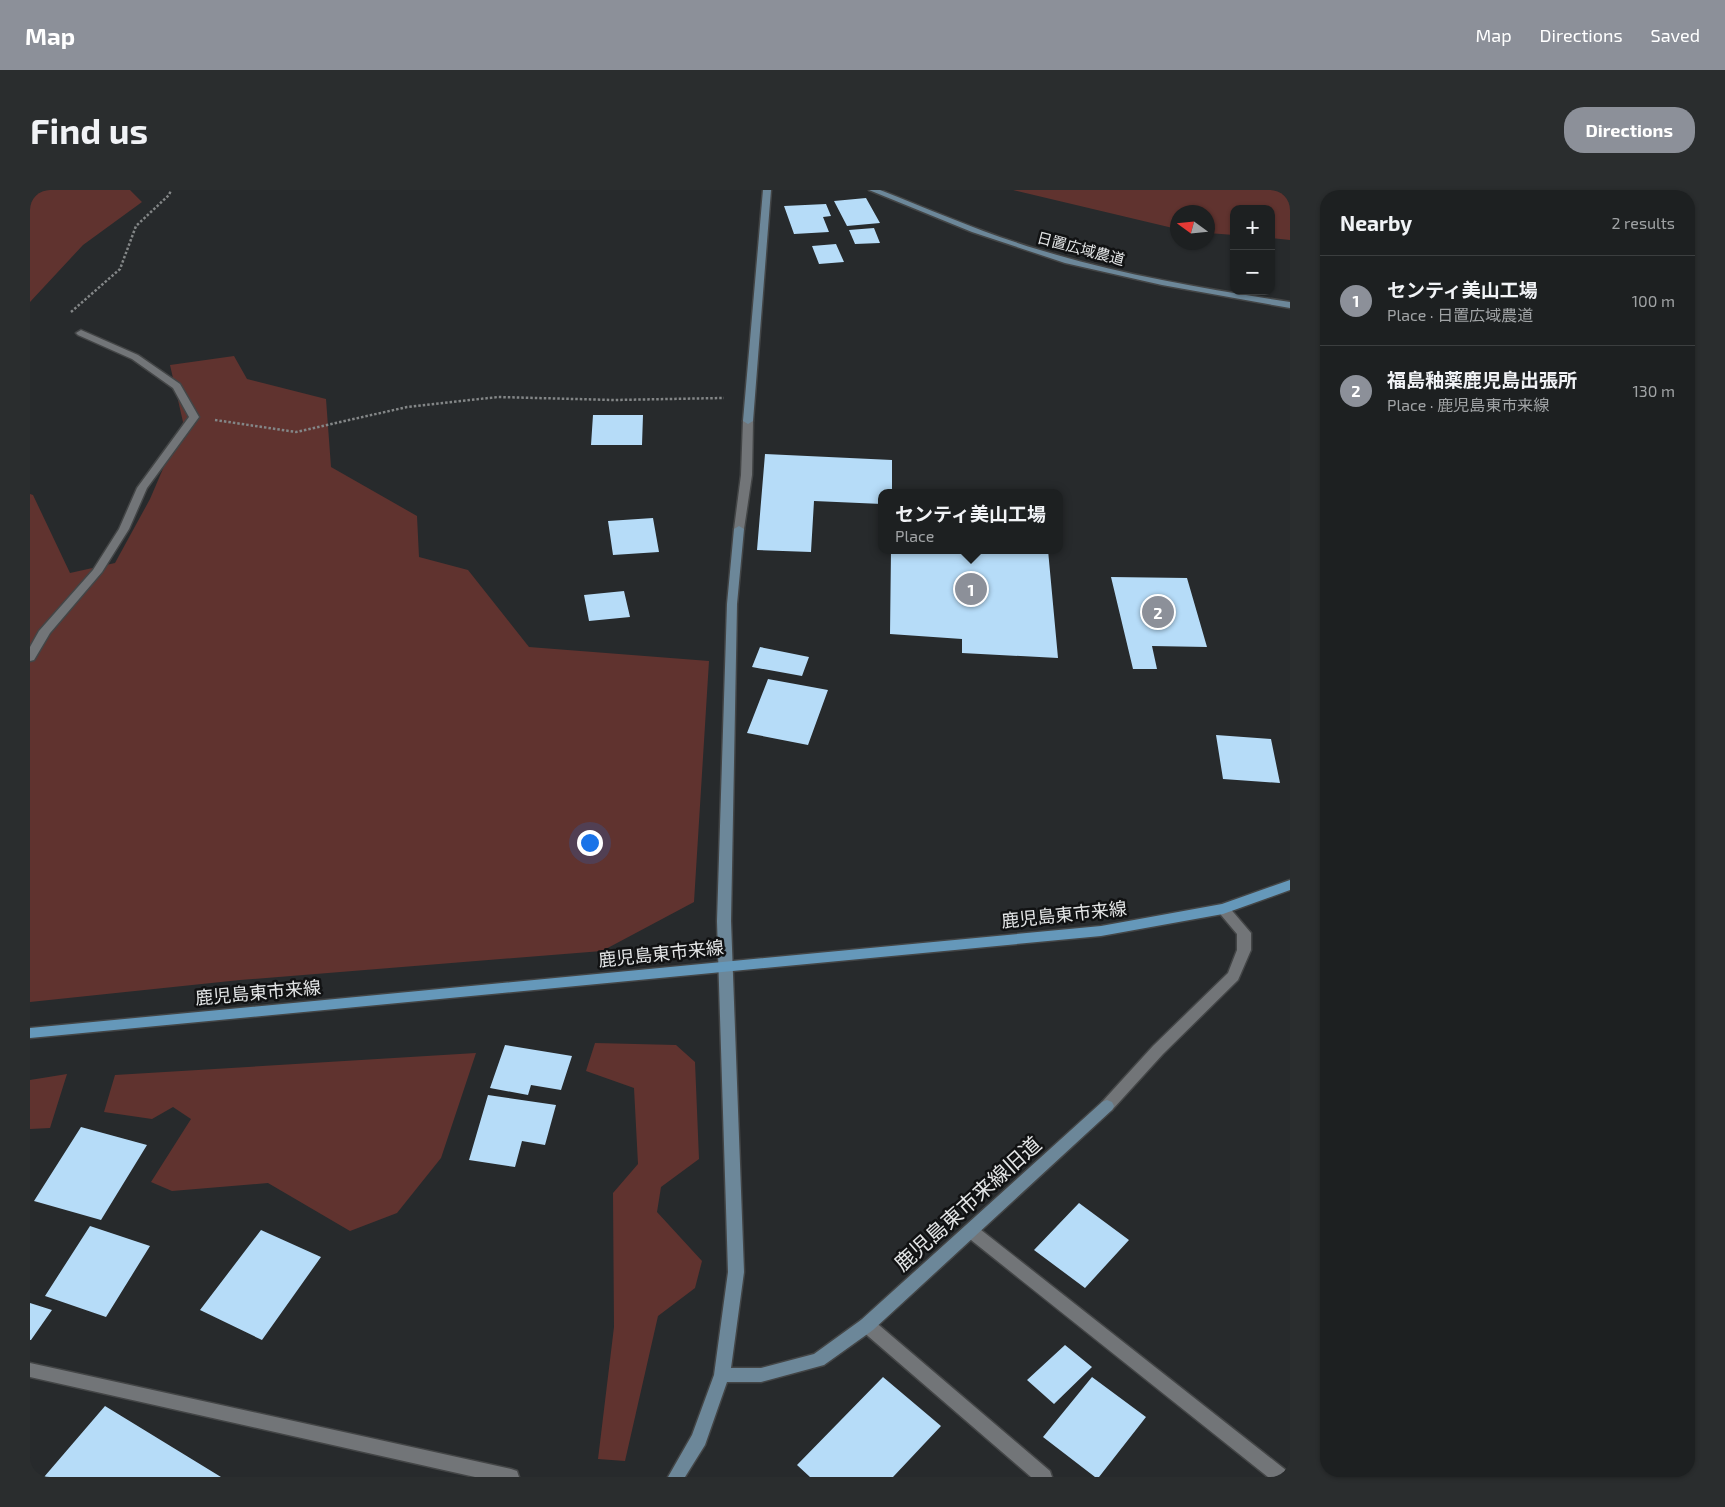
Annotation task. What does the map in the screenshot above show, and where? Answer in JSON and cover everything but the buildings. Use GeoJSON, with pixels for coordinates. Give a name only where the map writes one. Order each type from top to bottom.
{"type":"FeatureCollection","features":[{"type":"Feature","properties":{"kind":"main road","name":"鹿児島東市来線"},"geometry":{"type":"LineString","coordinates":[[30,1033],[726,965],[1101,931],[1223,909],[1290,884]]}},
{"type":"Feature","properties":{"kind":"street"},"geometry":{"type":"LineString","coordinates":[[676,1477],[699,1439],[722,1375],[736,1272],[724,911],[732,604],[749,449],[748,421],[767,190]]}},
{"type":"Feature","properties":{"kind":"street","name":"日置広域農道"},"geometry":{"type":"LineString","coordinates":[[873,190],[968,228],[1037,252],[1110,271],[1206,291],[1290,304]]}},
{"type":"Feature","properties":{"kind":"street"},"geometry":{"type":"LineString","coordinates":[[30,657],[45,631],[97,572],[124,529],[142,488],[194,417],[177,386],[135,357],[81,333]]}},
{"type":"Feature","properties":{"kind":"street","name":"鹿児島東市来線旧道"},"geometry":{"type":"LineString","coordinates":[[722,1375],[761,1375],[818,1360],[867,1325],[1107,1106],[1158,1050],[1233,976],[1244,950],[1244,933],[1223,909]]}},
{"type":"Feature","properties":{"kind":"street"},"geometry":{"type":"LineString","coordinates":[[971,1232],[1281,1477]]}},
{"type":"Feature","properties":{"kind":"street"},"geometry":{"type":"LineString","coordinates":[[867,1325],[1044,1477]]}},
{"type":"Feature","properties":{"kind":"street"},"geometry":{"type":"LineString","coordinates":[[30,1370],[511,1477]]}},
{"type":"Feature","properties":{"kind":"path"},"geometry":{"type":"LineString","coordinates":[[81,333],[67,316],[120,269],[136,226],[169,195],[170,190]]}},
{"type":"Feature","properties":{"kind":"path"},"geometry":{"type":"LineString","coordinates":[[194,417],[296,432],[407,407],[498,397],[614,400],[750,397]]}},
{"type":"Feature","properties":{"kind":"shaded area"},"geometry":{"type":"Polygon","coordinates":[[[30,190],[130,190],[142,202],[83,245],[30,302],[30,190]]]}},
{"type":"Feature","properties":{"kind":"shaded area"},"geometry":{"type":"Polygon","coordinates":[[[1013,190],[1290,190],[1290,240],[1275,238],[1275,205],[1230,205],[1230,235],[1215,234],[1215,205],[1170,205],[1170,227],[1013,190]]]}},
{"type":"Feature","properties":{"kind":"shaded area"},"geometry":{"type":"Polygon","coordinates":[[[234,356],[247,379],[326,399],[331,467],[417,516],[419,557],[468,570],[529,647],[709,661],[694,902],[602,951],[240,980],[30,1002],[30,494],[33,495],[70,573],[115,563],[150,499],[183,422],[170,365],[234,356]]]}},
{"type":"Feature","properties":{"kind":"shaded area"},"geometry":{"type":"Polygon","coordinates":[[[595,1043],[676,1045],[695,1062],[699,1159],[661,1187],[657,1212],[702,1261],[695,1288],[658,1316],[625,1461],[598,1459],[614,1327],[613,1193],[638,1164],[634,1088],[586,1071],[595,1043]]]}},
{"type":"Feature","properties":{"kind":"shaded area"},"geometry":{"type":"Polygon","coordinates":[[[476,1053],[441,1158],[397,1213],[350,1231],[268,1183],[172,1191],[151,1182],[191,1119],[173,1107],[152,1119],[104,1112],[115,1075],[476,1053]]]}},
{"type":"Feature","properties":{"kind":"shaded area"},"geometry":{"type":"Polygon","coordinates":[[[67,1074],[50,1128],[30,1129],[30,1080],[67,1074]]]}},
{"type":"Feature","properties":{"kind":"place","name":"センティ美山工場"},"geometry":{"type":"Point","coordinates":[971,589]}},
{"type":"Feature","properties":{"kind":"place","name":"福島釉薬鹿児島出張所"},"geometry":{"type":"Point","coordinates":[1158,612]}}]}
